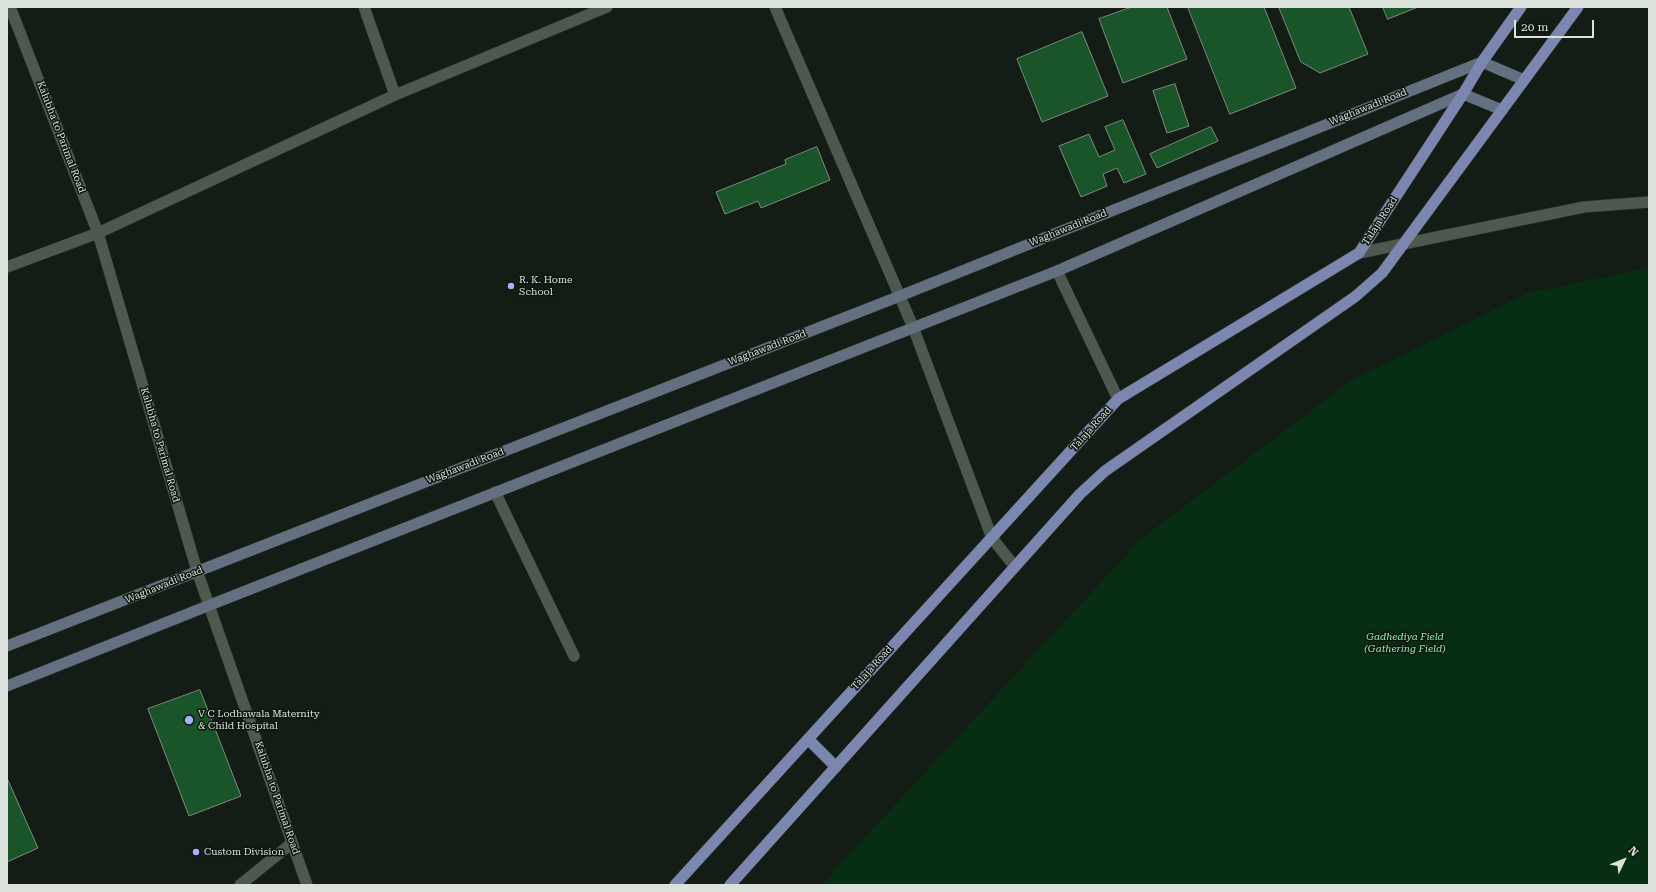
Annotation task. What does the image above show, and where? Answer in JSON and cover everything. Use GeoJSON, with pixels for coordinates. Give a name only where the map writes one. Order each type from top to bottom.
{"type":"FeatureCollection","features":[{"type":"Feature","properties":{"kind":"main road","name":"Talaja Road"},"geometry":{"type":"LineString","coordinates":[[675,885],[1118,399],[1359,253],[1463,94],[1482,62],[1521,7]]}},
{"type":"Feature","properties":{"kind":"main road"},"geometry":{"type":"LineString","coordinates":[[730,885],[1080,494],[1105,471],[1356,296],[1382,273],[1405,244],[1578,7]]}},
{"type":"Feature","properties":{"kind":"main road","name":"Waghawadi Road"},"geometry":{"type":"LineString","coordinates":[[7,646],[900,296],[1482,62]]}},
{"type":"Feature","properties":{"kind":"main road"},"geometry":{"type":"LineString","coordinates":[[1482,62],[1524,80]]}},
{"type":"Feature","properties":{"kind":"main road"},"geometry":{"type":"LineString","coordinates":[[7,686],[1057,271],[1463,94],[1502,110]]}},
{"type":"Feature","properties":{"kind":"main road"},"geometry":{"type":"LineString","coordinates":[[808,739],[836,767]]}},
{"type":"Feature","properties":{"kind":"street","name":"Kalubha to Parimal Road"},"geometry":{"type":"LineString","coordinates":[[10,7],[98,233],[197,571],[307,885]]}},
{"type":"Feature","properties":{"kind":"street"},"geometry":{"type":"LineString","coordinates":[[364,7],[395,95]]}},
{"type":"Feature","properties":{"kind":"street"},"geometry":{"type":"LineString","coordinates":[[7,267],[98,233],[395,95],[607,7]]}},
{"type":"Feature","properties":{"kind":"street"},"geometry":{"type":"LineString","coordinates":[[775,7],[913,327],[992,538],[1015,567]]}},
{"type":"Feature","properties":{"kind":"street"},"geometry":{"type":"LineString","coordinates":[[1359,253],[1584,207],[1649,202]]}},
{"type":"Feature","properties":{"kind":"street"},"geometry":{"type":"LineString","coordinates":[[1057,271],[1118,399]]}},
{"type":"Feature","properties":{"kind":"street"},"geometry":{"type":"LineString","coordinates":[[495,492],[574,656]]}},
{"type":"Feature","properties":{"kind":"street"},"geometry":{"type":"LineString","coordinates":[[240,885],[292,843]]}},
{"type":"Feature","properties":{"kind":"green space","name":"Gadhediya Field (Gathering Field)"},"geometry":{"type":"Polygon","coordinates":[[[1649,268],[1649,885],[821,885],[1141,539],[1352,380],[1528,293],[1649,268]]]}},
{"type":"Feature","properties":{"kind":"building"},"geometry":{"type":"Polygon","coordinates":[[[1132,7],[1167,7],[1187,59],[1123,83],[1099,19],[1132,7]]]}},
{"type":"Feature","properties":{"kind":"building"},"geometry":{"type":"Polygon","coordinates":[[[1188,7],[1264,7],[1296,88],[1230,114],[1188,7]]]}},
{"type":"Feature","properties":{"kind":"building"},"geometry":{"type":"Polygon","coordinates":[[[1279,7],[1349,7],[1368,54],[1320,73],[1301,62],[1279,7]]]}},
{"type":"Feature","properties":{"kind":"building"},"geometry":{"type":"Polygon","coordinates":[[[1383,7],[1418,7],[1388,19],[1383,7]]]}},
{"type":"Feature","properties":{"kind":"building"},"geometry":{"type":"Polygon","coordinates":[[[1082,32],[1108,96],[1042,122],[1017,59],[1082,32]]]}},
{"type":"Feature","properties":{"kind":"building"},"geometry":{"type":"Polygon","coordinates":[[[1175,84],[1189,126],[1167,133],[1153,91],[1175,84]]]}},
{"type":"Feature","properties":{"kind":"building"},"geometry":{"type":"Polygon","coordinates":[[[1123,120],[1146,174],[1124,183],[1117,168],[1103,174],[1107,186],[1081,197],[1059,146],[1089,134],[1099,157],[1115,150],[1105,127],[1123,120]]]}},
{"type":"Feature","properties":{"kind":"building"},"geometry":{"type":"Polygon","coordinates":[[[1211,127],[1218,141],[1157,168],[1150,154],[1211,127]]]}},
{"type":"Feature","properties":{"kind":"building"},"geometry":{"type":"Polygon","coordinates":[[[817,147],[830,180],[761,208],[758,201],[725,214],[716,192],[786,164],[785,160],[817,147]]]}},
{"type":"Feature","properties":{"kind":"building"},"geometry":{"type":"Polygon","coordinates":[[[200,690],[241,796],[189,816],[148,709],[200,690]]]}},
{"type":"Feature","properties":{"kind":"building"},"geometry":{"type":"Polygon","coordinates":[[[7,778],[38,848],[7,862],[7,778]]]}},
{"type":"Feature","properties":{"kind":"place","name":"R. K. Home School"},"geometry":{"type":"Point","coordinates":[511,286]}},
{"type":"Feature","properties":{"kind":"place","name":"V C Lodhawala Maternity & Child Hospital"},"geometry":{"type":"Point","coordinates":[189,720]}},
{"type":"Feature","properties":{"kind":"place","name":"Custom Division"},"geometry":{"type":"Point","coordinates":[196,852]}}]}
